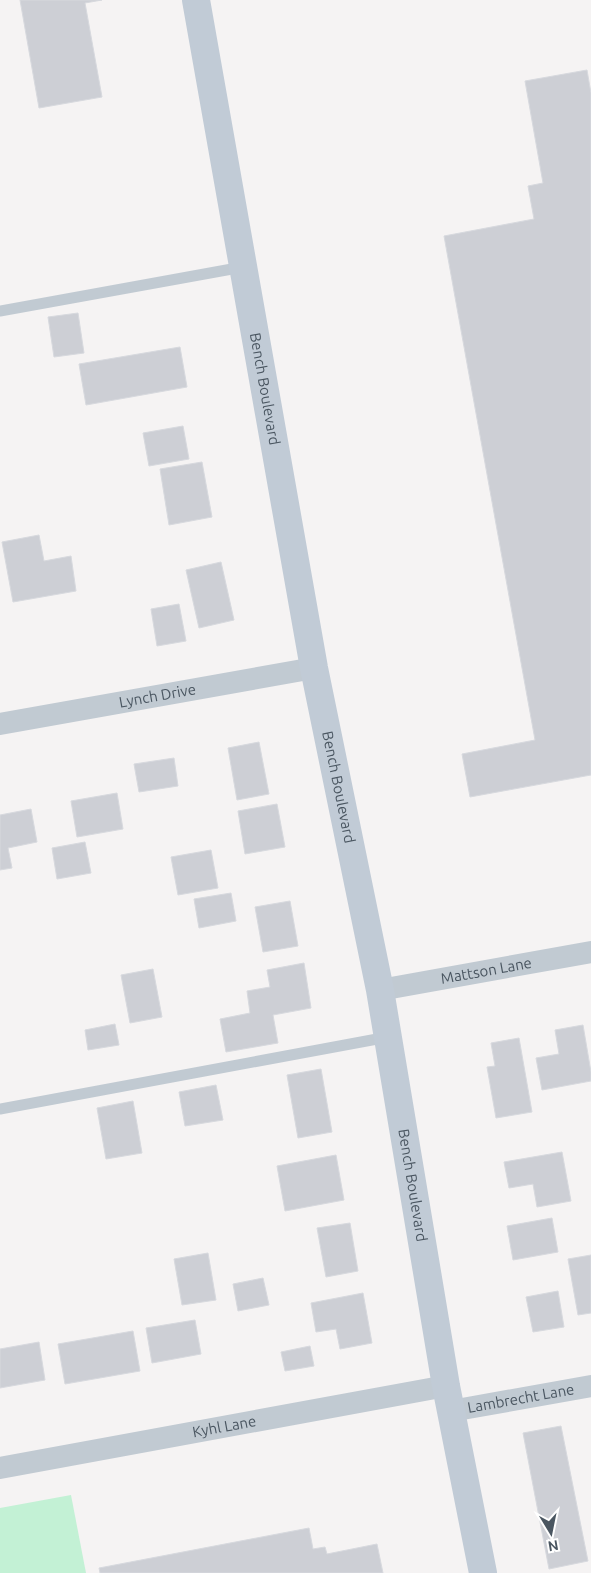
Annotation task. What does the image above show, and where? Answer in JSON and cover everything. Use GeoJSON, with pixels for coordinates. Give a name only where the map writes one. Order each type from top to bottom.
{"type":"FeatureCollection","features":[{"type":"Feature","properties":{"kind":"main road","name":"Bench Boulevard"},"geometry":{"type":"LineString","coordinates":[[196,0],[314,668],[380,990],[449,1399],[483,1573]]}},
{"type":"Feature","properties":{"kind":"street","name":"Lynch Drive"},"geometry":{"type":"LineString","coordinates":[[0,724],[314,668]]}},
{"type":"Feature","properties":{"kind":"street","name":"Mattson Lane"},"geometry":{"type":"LineString","coordinates":[[380,990],[591,952]]}},
{"type":"Feature","properties":{"kind":"street","name":"Lambrecht Lane"},"geometry":{"type":"LineString","coordinates":[[449,1399],[591,1386]]}},
{"type":"Feature","properties":{"kind":"street","name":"Kyhl Lane"},"geometry":{"type":"LineString","coordinates":[[0,1468],[449,1399]]}},
{"type":"Feature","properties":{"kind":"lane"},"geometry":{"type":"LineString","coordinates":[[0,311],[243,267]]}},
{"type":"Feature","properties":{"kind":"lane"},"geometry":{"type":"LineString","coordinates":[[0,1109],[388,1037]]}},
{"type":"Feature","properties":{"kind":"green space"},"geometry":{"type":"Polygon","coordinates":[[[71,1495],[86,1573],[0,1573],[0,1508],[71,1495]]]}},
{"type":"Feature","properties":{"kind":"building"},"geometry":{"type":"Polygon","coordinates":[[[20,0],[102,0],[85,3],[102,97],[39,108],[20,0]]]}},
{"type":"Feature","properties":{"kind":"building"},"geometry":{"type":"Polygon","coordinates":[[[587,70],[591,93],[591,775],[470,797],[462,754],[535,740],[444,236],[534,219],[528,186],[543,183],[525,81],[587,70]]]}},
{"type":"Feature","properties":{"kind":"building"},"geometry":{"type":"Polygon","coordinates":[[[78,313],[84,353],[54,357],[48,317],[78,313]]]}},
{"type":"Feature","properties":{"kind":"building"},"geometry":{"type":"Polygon","coordinates":[[[180,347],[187,387],[86,405],[79,364],[180,347]]]}},
{"type":"Feature","properties":{"kind":"building"},"geometry":{"type":"Polygon","coordinates":[[[183,426],[189,459],[149,466],[143,433],[183,426]]]}},
{"type":"Feature","properties":{"kind":"building"},"geometry":{"type":"Polygon","coordinates":[[[202,462],[212,517],[169,525],[160,469],[202,462]]]}},
{"type":"Feature","properties":{"kind":"building"},"geometry":{"type":"Polygon","coordinates":[[[39,535],[44,561],[71,556],[76,591],[13,602],[2,542],[39,535]]]}},
{"type":"Feature","properties":{"kind":"building"},"geometry":{"type":"Polygon","coordinates":[[[221,562],[234,620],[199,628],[186,570],[221,562]]]}},
{"type":"Feature","properties":{"kind":"building"},"geometry":{"type":"Polygon","coordinates":[[[179,604],[186,641],[157,646],[151,609],[179,604]]]}},
{"type":"Feature","properties":{"kind":"building"},"geometry":{"type":"Polygon","coordinates":[[[259,742],[269,794],[237,800],[228,748],[259,742]]]}},
{"type":"Feature","properties":{"kind":"building"},"geometry":{"type":"Polygon","coordinates":[[[174,758],[178,786],[139,792],[134,764],[174,758]]]}},
{"type":"Feature","properties":{"kind":"building"},"geometry":{"type":"Polygon","coordinates":[[[117,793],[123,829],[77,837],[71,801],[117,793]]]}},
{"type":"Feature","properties":{"kind":"building"},"geometry":{"type":"Polygon","coordinates":[[[277,804],[285,847],[245,854],[238,811],[277,804]]]}},
{"type":"Feature","properties":{"kind":"building"},"geometry":{"type":"Polygon","coordinates":[[[31,809],[37,842],[8,848],[12,868],[0,870],[0,815],[31,809]]]}},
{"type":"Feature","properties":{"kind":"building"},"geometry":{"type":"Polygon","coordinates":[[[85,842],[91,873],[57,879],[52,848],[85,842]]]}},
{"type":"Feature","properties":{"kind":"building"},"geometry":{"type":"Polygon","coordinates":[[[211,850],[218,888],[178,895],[171,857],[211,850]]]}},
{"type":"Feature","properties":{"kind":"building"},"geometry":{"type":"Polygon","coordinates":[[[231,893],[236,921],[199,928],[194,899],[231,893]]]}},
{"type":"Feature","properties":{"kind":"building"},"geometry":{"type":"Polygon","coordinates":[[[290,901],[298,946],[263,952],[255,907],[290,901]]]}},
{"type":"Feature","properties":{"kind":"building"},"geometry":{"type":"Polygon","coordinates":[[[304,963],[311,1008],[273,1015],[278,1043],[226,1052],[220,1019],[250,1013],[247,991],[270,987],[267,970],[304,963]]]}},
{"type":"Feature","properties":{"kind":"building"},"geometry":{"type":"Polygon","coordinates":[[[153,969],[162,1017],[130,1023],[121,975],[153,969]]]}},
{"type":"Feature","properties":{"kind":"building"},"geometry":{"type":"Polygon","coordinates":[[[115,1024],[119,1045],[88,1050],[85,1030],[115,1024]]]}},
{"type":"Feature","properties":{"kind":"building"},"geometry":{"type":"Polygon","coordinates":[[[583,1025],[591,1081],[542,1090],[536,1058],[559,1054],[555,1030],[583,1025]]]}},
{"type":"Feature","properties":{"kind":"building"},"geometry":{"type":"Polygon","coordinates":[[[519,1038],[532,1112],[496,1118],[487,1067],[495,1066],[491,1043],[519,1038]]]}},
{"type":"Feature","properties":{"kind":"building"},"geometry":{"type":"Polygon","coordinates":[[[321,1069],[332,1132],[298,1138],[287,1075],[321,1069]]]}},
{"type":"Feature","properties":{"kind":"building"},"geometry":{"type":"Polygon","coordinates":[[[216,1085],[223,1120],[185,1126],[179,1092],[216,1085]]]}},
{"type":"Feature","properties":{"kind":"building"},"geometry":{"type":"Polygon","coordinates":[[[133,1101],[142,1153],[106,1159],[97,1108],[133,1101]]]}},
{"type":"Feature","properties":{"kind":"building"},"geometry":{"type":"Polygon","coordinates":[[[562,1152],[571,1201],[537,1207],[533,1184],[509,1188],[504,1162],[562,1152]]]}},
{"type":"Feature","properties":{"kind":"building"},"geometry":{"type":"Polygon","coordinates":[[[336,1155],[344,1200],[285,1211],[277,1166],[336,1155]]]}},
{"type":"Feature","properties":{"kind":"building"},"geometry":{"type":"Polygon","coordinates":[[[552,1218],[558,1252],[513,1260],[507,1226],[552,1218]]]}},
{"type":"Feature","properties":{"kind":"building"},"geometry":{"type":"Polygon","coordinates":[[[350,1223],[358,1271],[326,1277],[317,1228],[350,1223]]]}},
{"type":"Feature","properties":{"kind":"building"},"geometry":{"type":"Polygon","coordinates":[[[208,1253],[216,1300],[182,1305],[174,1259],[208,1253]]]}},
{"type":"Feature","properties":{"kind":"building"},"geometry":{"type":"Polygon","coordinates":[[[591,1255],[591,1313],[578,1315],[568,1259],[591,1255]]]}},
{"type":"Feature","properties":{"kind":"building"},"geometry":{"type":"Polygon","coordinates":[[[263,1278],[269,1305],[238,1311],[233,1284],[263,1278]]]}},
{"type":"Feature","properties":{"kind":"building"},"geometry":{"type":"Polygon","coordinates":[[[558,1291],[564,1327],[533,1332],[526,1297],[558,1291]]]}},
{"type":"Feature","properties":{"kind":"building"},"geometry":{"type":"Polygon","coordinates":[[[363,1293],[372,1343],[340,1349],[336,1329],[316,1332],[311,1303],[363,1293]]]}},
{"type":"Feature","properties":{"kind":"building"},"geometry":{"type":"Polygon","coordinates":[[[195,1320],[201,1354],[152,1363],[146,1328],[195,1320]]]}},
{"type":"Feature","properties":{"kind":"building"},"geometry":{"type":"Polygon","coordinates":[[[133,1331],[140,1371],[65,1384],[58,1344],[133,1331]]]}},
{"type":"Feature","properties":{"kind":"building"},"geometry":{"type":"Polygon","coordinates":[[[39,1342],[45,1380],[0,1388],[0,1349],[39,1342]]]}},
{"type":"Feature","properties":{"kind":"building"},"geometry":{"type":"Polygon","coordinates":[[[310,1346],[314,1366],[285,1371],[281,1352],[310,1346]]]}},
{"type":"Feature","properties":{"kind":"building"},"geometry":{"type":"Polygon","coordinates":[[[561,1426],[588,1561],[549,1569],[523,1433],[561,1426]]]}},
{"type":"Feature","properties":{"kind":"building"},"geometry":{"type":"Polygon","coordinates":[[[309,1528],[313,1549],[325,1547],[327,1554],[377,1544],[383,1573],[100,1573],[99,1568],[309,1528]]]}}]}
